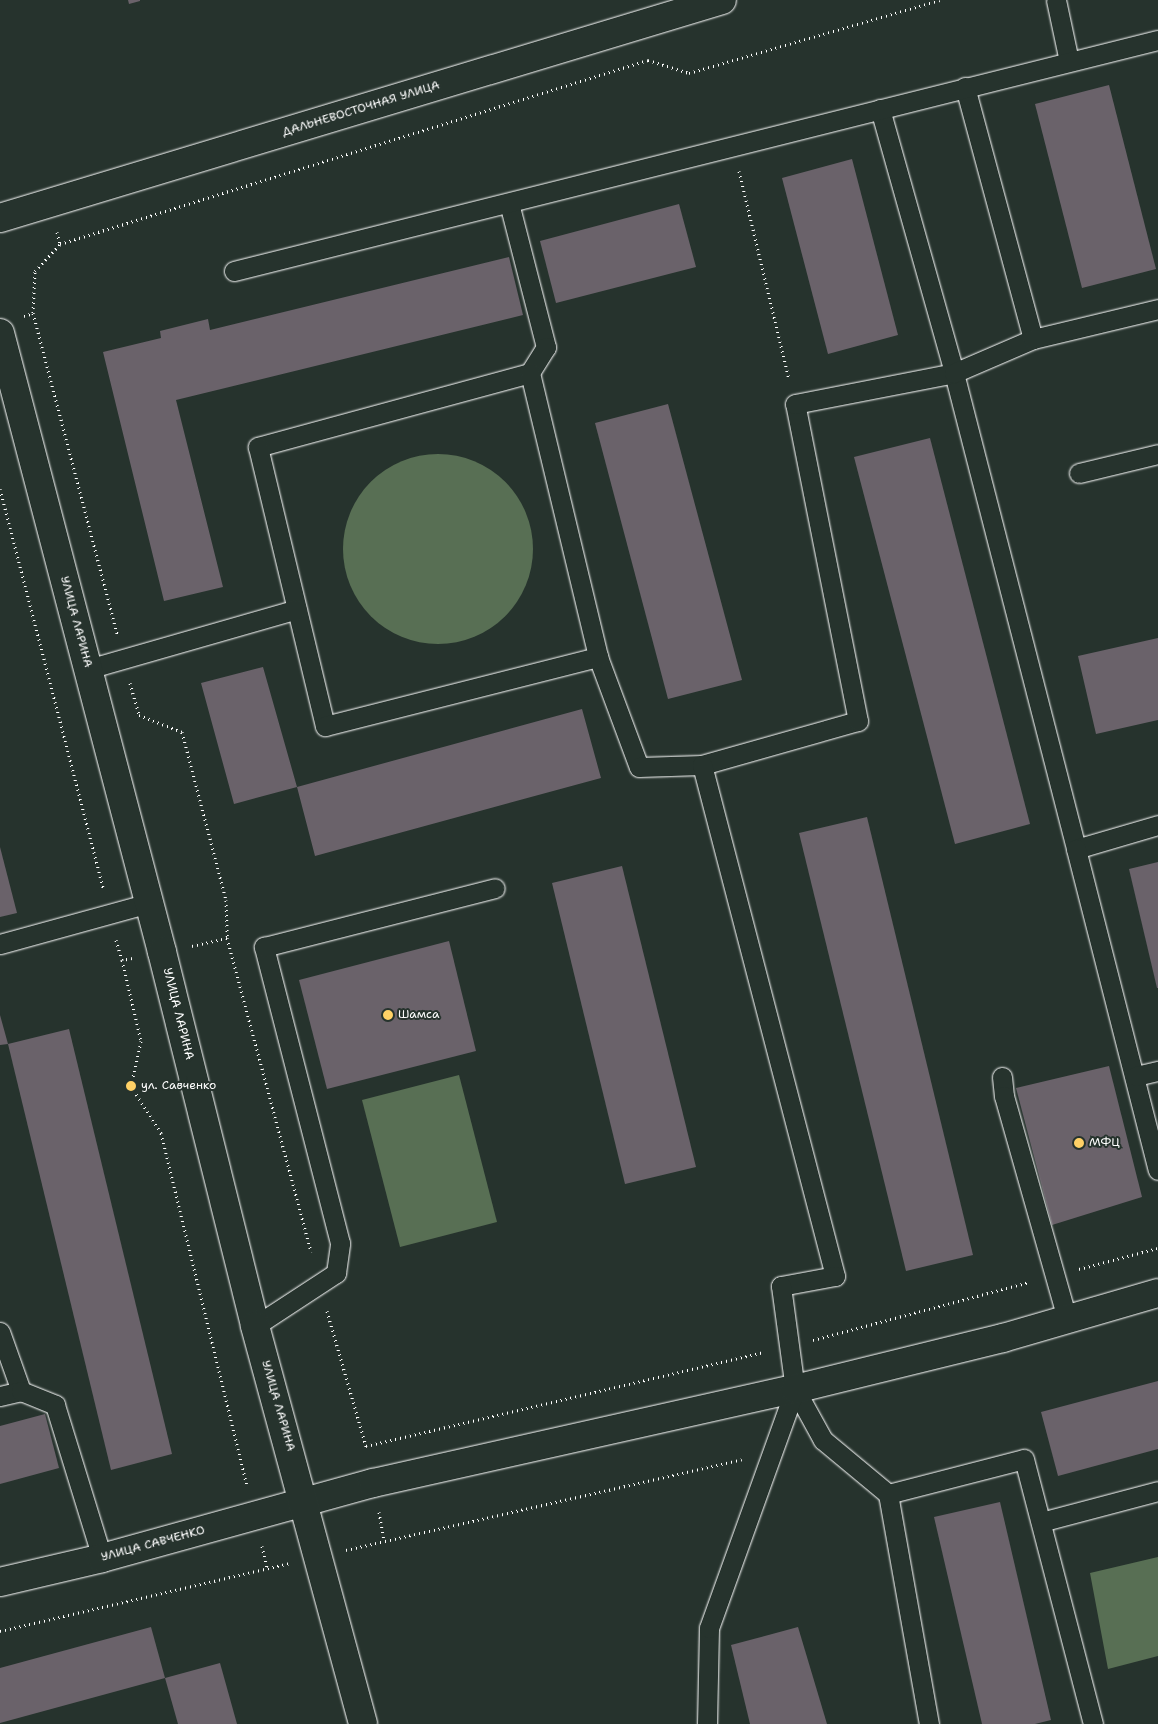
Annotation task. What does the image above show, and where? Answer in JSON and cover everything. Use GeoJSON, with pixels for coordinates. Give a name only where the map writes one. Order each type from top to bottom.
{"type":"FeatureCollection","features":[{"type":"Feature","properties":{"kind":"main road","name":"ДАЛЬНЕВОСТОЧНАЯ УЛИЦА"},"geometry":{"type":"LineString","coordinates":[[0,218],[722,0]]}},
{"type":"Feature","properties":{"kind":"main road","name":"УЛИЦА ЛАРИНА"},"geometry":{"type":"LineString","coordinates":[[8,325],[88,669],[162,952],[255,1326],[305,1503],[316,1557],[363,1724]]}},
{"type":"Feature","properties":{"kind":"main road","name":"УЛИЦА САВЧЕНКО"},"geometry":{"type":"LineString","coordinates":[[0,1582],[102,1558],[373,1483],[796,1389],[1067,1319],[1158,1293]]}},
{"type":"Feature","properties":{"kind":"lane"},"geometry":{"type":"LineString","coordinates":[[1056,0],[1069,61]]}},
{"type":"Feature","properties":{"kind":"lane"},"geometry":{"type":"LineString","coordinates":[[234,271],[1158,40]]}},
{"type":"Feature","properties":{"kind":"lane"},"geometry":{"type":"LineString","coordinates":[[965,87],[1033,339]]}},
{"type":"Feature","properties":{"kind":"lane"},"geometry":{"type":"LineString","coordinates":[[880,109],[954,373],[1136,1076],[1158,1170]]}},
{"type":"Feature","properties":{"kind":"lane"},"geometry":{"type":"LineString","coordinates":[[509,202],[546,346],[530,373],[598,657],[639,766],[702,765],[858,721],[794,404],[954,373],[1033,339],[1158,309]]}},
{"type":"Feature","properties":{"kind":"lane"},"geometry":{"type":"LineString","coordinates":[[530,373],[258,446],[325,726],[598,657]]}},
{"type":"Feature","properties":{"kind":"lane"},"geometry":{"type":"LineString","coordinates":[[1079,473],[1158,454]]}},
{"type":"Feature","properties":{"kind":"lane"},"geometry":{"type":"LineString","coordinates":[[88,669],[297,609]]}},
{"type":"Feature","properties":{"kind":"lane"},"geometry":{"type":"LineString","coordinates":[[702,765],[835,1276],[781,1286],[796,1389],[823,1440],[888,1494],[929,1724]]}},
{"type":"Feature","properties":{"kind":"lane"},"geometry":{"type":"LineString","coordinates":[[1076,849],[1158,825]]}},
{"type":"Feature","properties":{"kind":"lane"},"geometry":{"type":"LineString","coordinates":[[255,1326],[336,1274],[340,1243],[264,947],[495,888]]}},
{"type":"Feature","properties":{"kind":"lane"},"geometry":{"type":"LineString","coordinates":[[0,944],[149,904]]}},
{"type":"Feature","properties":{"kind":"lane"},"geometry":{"type":"LineString","coordinates":[[1136,1076],[1158,1071]]}},
{"type":"Feature","properties":{"kind":"lane"},"geometry":{"type":"LineString","coordinates":[[1002,1077],[1004,1096],[1067,1319]]}},
{"type":"Feature","properties":{"kind":"lane"},"geometry":{"type":"LineString","coordinates":[[0,1332],[21,1391]]}},
{"type":"Feature","properties":{"kind":"lane"},"geometry":{"type":"LineString","coordinates":[[707,1724],[709,1628],[796,1389]]}},
{"type":"Feature","properties":{"kind":"lane"},"geometry":{"type":"LineString","coordinates":[[0,1396],[21,1391],[55,1405],[102,1558]]}},
{"type":"Feature","properties":{"kind":"lane"},"geometry":{"type":"LineString","coordinates":[[888,1494],[1024,1459],[1093,1724]]}},
{"type":"Feature","properties":{"kind":"lane"},"geometry":{"type":"LineString","coordinates":[[1040,1522],[1158,1491]]}},
{"type":"Feature","properties":{"kind":"path"},"geometry":{"type":"LineString","coordinates":[[940,0],[690,73],[648,60],[60,244],[35,271],[34,313],[138,715],[182,732],[226,900],[227,938],[320,1284],[366,1446],[790,1346],[1158,1248]]}},
{"type":"Feature","properties":{"kind":"path"},"geometry":{"type":"LineString","coordinates":[[733,146],[794,404]]}},
{"type":"Feature","properties":{"kind":"path"},"geometry":{"type":"LineString","coordinates":[[8,325],[34,313]]}},
{"type":"Feature","properties":{"kind":"path"},"geometry":{"type":"LineString","coordinates":[[0,489],[122,960],[141,1042],[131,1086],[161,1133],[267,1568]]}},
{"type":"Feature","properties":{"kind":"path"},"geometry":{"type":"LineString","coordinates":[[122,960],[227,938]]}},
{"type":"Feature","properties":{"kind":"path"},"geometry":{"type":"LineString","coordinates":[[0,1631],[773,1452]]}},
{"type":"Feature","properties":{"kind":"green space"},"geometry":{"type":"Polygon","coordinates":[[[438,454],[457,456],[474,461],[491,470],[505,482],[517,496],[526,513],[531,530],[533,549],[531,568],[526,585],[517,602],[505,616],[491,628],[474,637],[457,642],[438,644],[419,642],[402,637],[385,628],[371,616],[359,602],[350,585],[345,568],[343,549],[345,530],[350,513],[359,496],[371,482],[385,470],[402,461],[419,456],[438,454]]]}},
{"type":"Feature","properties":{"kind":"green space"},"geometry":{"type":"Polygon","coordinates":[[[459,1075],[497,1222],[400,1247],[362,1100],[459,1075]]]}},
{"type":"Feature","properties":{"kind":"green space"},"geometry":{"type":"Polygon","coordinates":[[[1158,1557],[1158,1656],[1108,1669],[1090,1573],[1158,1557]]]}},
{"type":"Feature","properties":{"kind":"building"},"geometry":{"type":"Polygon","coordinates":[[[128,0],[140,0],[140,1],[129,4],[128,0]]]}},
{"type":"Feature","properties":{"kind":"building"},"geometry":{"type":"Polygon","coordinates":[[[1109,85],[1156,269],[1082,288],[1035,104],[1109,85]]]}},
{"type":"Feature","properties":{"kind":"building"},"geometry":{"type":"Polygon","coordinates":[[[852,159],[898,335],[828,354],[782,178],[852,159]]]}},
{"type":"Feature","properties":{"kind":"building"},"geometry":{"type":"Polygon","coordinates":[[[679,204],[696,267],[556,303],[540,241],[679,204]]]}},
{"type":"Feature","properties":{"kind":"building"},"geometry":{"type":"Polygon","coordinates":[[[509,257],[523,315],[176,400],[223,587],[164,601],[103,352],[161,338],[160,331],[208,319],[210,330],[509,257]]]}},
{"type":"Feature","properties":{"kind":"building"},"geometry":{"type":"Polygon","coordinates":[[[668,404],[742,680],[668,699],[595,423],[668,404]]]}},
{"type":"Feature","properties":{"kind":"building"},"geometry":{"type":"Polygon","coordinates":[[[930,438],[1030,824],[955,844],[854,457],[930,438]]]}},
{"type":"Feature","properties":{"kind":"building"},"geometry":{"type":"Polygon","coordinates":[[[1158,638],[1158,720],[1096,734],[1078,656],[1158,638]]]}},
{"type":"Feature","properties":{"kind":"building"},"geometry":{"type":"Polygon","coordinates":[[[263,667],[297,787],[234,804],[201,683],[263,667]]]}},
{"type":"Feature","properties":{"kind":"building"},"geometry":{"type":"Polygon","coordinates":[[[582,709],[601,778],[315,856],[297,787],[582,709]]]}},
{"type":"Feature","properties":{"kind":"building"},"geometry":{"type":"Polygon","coordinates":[[[867,817],[973,1255],[906,1271],[799,833],[867,817]]]}},
{"type":"Feature","properties":{"kind":"building"},"geometry":{"type":"Polygon","coordinates":[[[0,847],[17,913],[0,917],[0,847]]]}},
{"type":"Feature","properties":{"kind":"building"},"geometry":{"type":"Polygon","coordinates":[[[1158,862],[1158,988],[1157,988],[1129,869],[1158,862]]]}},
{"type":"Feature","properties":{"kind":"building"},"geometry":{"type":"Polygon","coordinates":[[[622,866],[696,1167],[625,1184],[552,883],[622,866]]]}},
{"type":"Feature","properties":{"kind":"building","name":"Шамса"},"geometry":{"type":"Polygon","coordinates":[[[449,941],[476,1051],[327,1089],[299,980],[449,941]]]}},
{"type":"Feature","properties":{"kind":"building"},"geometry":{"type":"Polygon","coordinates":[[[0,1015],[8,1044],[0,1045],[0,1015]]]}},
{"type":"Feature","properties":{"kind":"building"},"geometry":{"type":"Polygon","coordinates":[[[69,1029],[172,1454],[111,1470],[8,1044],[69,1029]]]}},
{"type":"Feature","properties":{"kind":"building","name":"МФЦ"},"geometry":{"type":"Polygon","coordinates":[[[1109,1066],[1142,1197],[1052,1225],[1016,1088],[1109,1066]]]}},
{"type":"Feature","properties":{"kind":"building"},"geometry":{"type":"Polygon","coordinates":[[[1158,1381],[1158,1449],[1058,1476],[1041,1412],[1158,1381]]]}},
{"type":"Feature","properties":{"kind":"building"},"geometry":{"type":"Polygon","coordinates":[[[45,1414],[59,1468],[0,1484],[0,1426],[45,1414]]]}},
{"type":"Feature","properties":{"kind":"building"},"geometry":{"type":"Polygon","coordinates":[[[1000,1502],[1051,1720],[1035,1724],[982,1724],[934,1517],[1000,1502]]]}},
{"type":"Feature","properties":{"kind":"building"},"geometry":{"type":"Polygon","coordinates":[[[151,1627],[165,1678],[0,1723],[0,1668],[151,1627]]]}},
{"type":"Feature","properties":{"kind":"building"},"geometry":{"type":"Polygon","coordinates":[[[798,1627],[827,1724],[750,1724],[731,1645],[798,1627]]]}},
{"type":"Feature","properties":{"kind":"building"},"geometry":{"type":"Polygon","coordinates":[[[220,1663],[237,1724],[178,1724],[165,1678],[220,1663]]]}},
{"type":"Feature","properties":{"kind":"place","name":"Шамса"},"geometry":{"type":"Point","coordinates":[388,1015]}},
{"type":"Feature","properties":{"kind":"place","name":"ул. Савченко"},"geometry":{"type":"Point","coordinates":[131,1086]}},
{"type":"Feature","properties":{"kind":"place","name":"МФЦ"},"geometry":{"type":"Point","coordinates":[1079,1143]}}]}
